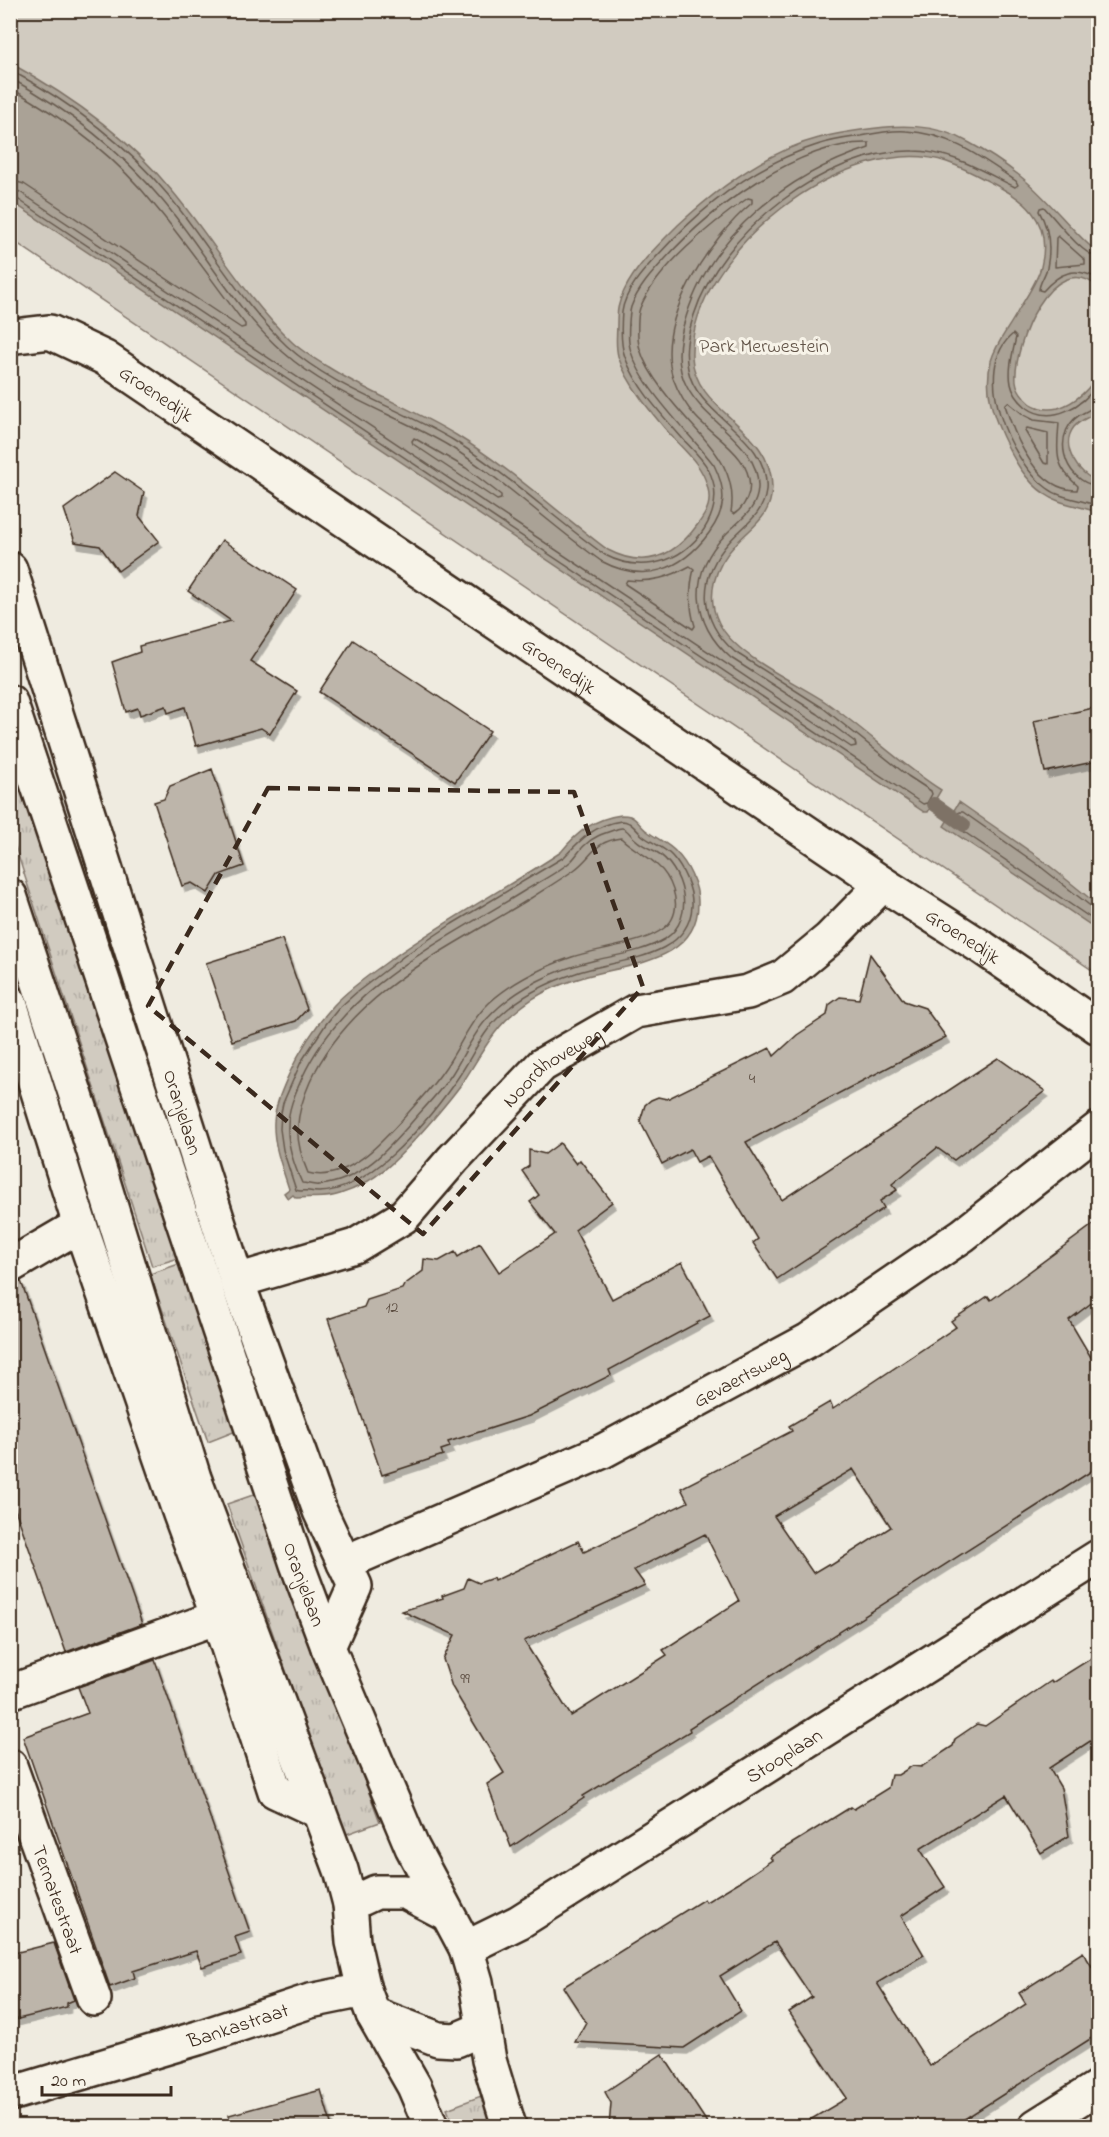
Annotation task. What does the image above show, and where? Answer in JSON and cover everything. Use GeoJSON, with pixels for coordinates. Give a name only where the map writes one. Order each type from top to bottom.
{"type":"FeatureCollection","features":[{"type":"Feature","properties":{"kind":"street","name":"Groenedijk"},"geometry":{"type":"LineString","coordinates":[[10,338],[50,332],[105,358],[1098,1027]]}},
{"type":"Feature","properties":{"kind":"street","name":"Oranjelaan"},"geometry":{"type":"LineString","coordinates":[[10,569],[237,1281],[320,1511],[355,1586],[328,1647]]}},
{"type":"Feature","properties":{"kind":"street","name":"Oranjelaan"},"geometry":{"type":"LineString","coordinates":[[10,702],[297,1564],[328,1647],[412,1848],[466,1948],[476,1982],[489,2060],[509,2127]]}},
{"type":"Feature","properties":{"kind":"street","name":"Noordhoveweg"},"geometry":{"type":"LineString","coordinates":[[237,1281],[354,1246],[403,1217],[453,1158],[542,1065],[636,1011],[748,992],[782,978],[829,939],[883,884]]}},
{"type":"Feature","properties":{"kind":"street"},"geometry":{"type":"LineString","coordinates":[[10,896],[87,1129],[195,1478],[341,1870],[350,1904],[353,1942],[368,2002],[414,2086],[431,2127]]}},
{"type":"Feature","properties":{"kind":"street"},"geometry":{"type":"LineString","coordinates":[[10,1003],[80,1225],[180,1515],[218,1617],[275,1791],[318,1811]]}},
{"type":"Feature","properties":{"kind":"street","name":"Gevaertsweg"},"geometry":{"type":"LineString","coordinates":[[344,1563],[603,1451],[809,1340],[963,1235],[1098,1129]]}},
{"type":"Feature","properties":{"kind":"street"},"geometry":{"type":"LineString","coordinates":[[10,1266],[80,1225]]}},
{"type":"Feature","properties":{"kind":"street","name":"Stooplaan"},"geometry":{"type":"LineString","coordinates":[[466,1948],[519,1922],[1098,1557]]}},
{"type":"Feature","properties":{"kind":"street"},"geometry":{"type":"LineString","coordinates":[[10,1692],[218,1617]]}},
{"type":"Feature","properties":{"kind":"street","name":"Ternatestraat"},"geometry":{"type":"LineString","coordinates":[[10,1766],[94,2000]]}},
{"type":"Feature","properties":{"kind":"street"},"geometry":{"type":"LineString","coordinates":[[350,1904],[376,1892],[405,1892],[447,1914]]}},
{"type":"Feature","properties":{"kind":"street","name":"Bankastraat"},"geometry":{"type":"LineString","coordinates":[[10,2094],[198,2038],[310,2001],[368,2002]]}},
{"type":"Feature","properties":{"kind":"street"},"geometry":{"type":"LineString","coordinates":[[368,2002],[438,2039],[456,2040],[484,2028]]}},
{"type":"Feature","properties":{"kind":"street"},"geometry":{"type":"LineString","coordinates":[[1036,2127],[1098,2087]]}},
{"type":"Feature","properties":{"kind":"highlighted area"},"geometry":{"type":"Polygon","coordinates":[[[268,788],[574,792],[643,987],[423,1234],[148,1006],[268,788]]]}},
{"type":"Feature","properties":{"kind":"green space","name":"Park Merwestein"},"geometry":{"type":"Polygon","coordinates":[[[10,11],[1098,11],[1098,974],[11,239],[10,11]]]}},
{"type":"Feature","properties":{"kind":"green space"},"geometry":{"type":"Polygon","coordinates":[[[10,736],[179,1258],[152,1266],[11,834],[10,736]]]}},
{"type":"Feature","properties":{"kind":"green space"},"geometry":{"type":"Polygon","coordinates":[[[179,1264],[236,1431],[208,1442],[150,1274],[179,1264]]]}},
{"type":"Feature","properties":{"kind":"green space"},"geometry":{"type":"Polygon","coordinates":[[[256,1494],[380,1822],[344,1835],[227,1504],[256,1494]]]}},
{"type":"Feature","properties":{"kind":"green space"},"geometry":{"type":"Polygon","coordinates":[[[481,2096],[484,2098],[494,2126],[454,2126],[447,2109],[481,2096]]]}},
{"type":"Feature","properties":{"kind":"water"},"geometry":{"type":"Polygon","coordinates":[[[10,63],[77,104],[138,154],[188,210],[259,306],[299,348],[344,376],[456,435],[514,476],[608,550],[635,559],[659,557],[680,544],[701,519],[707,510],[709,501],[707,485],[702,472],[650,411],[628,378],[618,356],[620,299],[641,264],[678,225],[709,198],[744,173],[781,152],[819,138],[861,130],[902,126],[943,131],[975,146],[1020,176],[1098,253],[1098,287],[1081,278],[1065,280],[1051,290],[1039,306],[1028,325],[1021,346],[1016,381],[1021,394],[1031,404],[1041,408],[1055,409],[1071,403],[1082,394],[1092,384],[1098,372],[1098,411],[1074,427],[1069,443],[1073,459],[1078,466],[1084,473],[1098,481],[1098,513],[1051,498],[1031,483],[1011,453],[999,428],[989,391],[989,371],[993,354],[1031,289],[1041,267],[1044,250],[1039,223],[1023,203],[1000,187],[947,162],[908,157],[865,164],[822,182],[781,208],[745,241],[716,278],[698,318],[692,357],[696,376],[706,392],[760,449],[769,466],[772,487],[765,514],[728,553],[717,572],[713,602],[719,623],[727,635],[752,658],[827,703],[941,790],[928,812],[924,812],[11,201],[10,63]]]}},
{"type":"Feature","properties":{"kind":"water"},"geometry":{"type":"Polygon","coordinates":[[[959,802],[1041,859],[1098,905],[1098,930],[944,826],[959,802]]]}},
{"type":"Feature","properties":{"kind":"water"},"geometry":{"type":"Polygon","coordinates":[[[621,815],[632,817],[670,846],[688,869],[696,888],[698,901],[695,922],[687,938],[656,958],[573,980],[534,998],[503,1023],[452,1097],[419,1136],[378,1175],[354,1189],[334,1196],[296,1198],[293,1195],[288,1199],[284,1193],[289,1189],[275,1139],[276,1110],[298,1056],[314,1030],[334,1005],[357,984],[405,950],[561,852],[587,827],[621,815]]]}},
{"type":"Feature","properties":{"kind":"building"},"geometry":{"type":"Polygon","coordinates":[[[115,472],[144,492],[139,516],[159,541],[118,571],[100,546],[75,542],[64,509],[115,472]]]}},
{"type":"Feature","properties":{"kind":"building"},"geometry":{"type":"Polygon","coordinates":[[[222,540],[297,590],[250,661],[297,691],[270,734],[261,728],[196,746],[185,707],[168,713],[166,706],[140,715],[138,708],[126,712],[112,662],[140,652],[139,646],[231,621],[188,591],[222,540]]]}},
{"type":"Feature","properties":{"kind":"building"},"geometry":{"type":"Polygon","coordinates":[[[353,640],[490,731],[455,782],[319,692],[353,640]]]}},
{"type":"Feature","properties":{"kind":"building"},"geometry":{"type":"Polygon","coordinates":[[[1098,707],[1098,761],[1045,772],[1034,721],[1098,707]]]}},
{"type":"Feature","properties":{"kind":"building"},"geometry":{"type":"Polygon","coordinates":[[[212,769],[244,866],[219,875],[208,893],[192,883],[182,886],[154,802],[164,799],[170,786],[212,769]]]}},
{"type":"Feature","properties":{"kind":"building"},"geometry":{"type":"Polygon","coordinates":[[[282,939],[307,1009],[296,1021],[232,1041],[206,963],[282,939]]]}},
{"type":"Feature","properties":{"kind":"building"},"geometry":{"type":"Polygon","coordinates":[[[870,954],[904,1001],[925,1008],[946,1037],[746,1142],[782,1200],[998,1058],[1045,1091],[954,1160],[937,1148],[892,1184],[897,1190],[880,1201],[884,1208],[777,1279],[753,1243],[758,1239],[708,1156],[697,1162],[690,1149],[662,1164],[640,1121],[645,1105],[651,1100],[658,1097],[667,1099],[770,1048],[774,1056],[797,1035],[827,1015],[829,1005],[840,997],[859,999],[870,954]]]}},
{"type":"Feature","properties":{"kind":"building"},"geometry":{"type":"Polygon","coordinates":[[[560,1143],[576,1164],[580,1160],[612,1202],[575,1230],[612,1299],[682,1262],[710,1316],[609,1370],[611,1375],[529,1416],[448,1442],[450,1447],[441,1450],[443,1455],[382,1475],[328,1319],[364,1307],[367,1300],[402,1289],[423,1271],[424,1259],[439,1261],[455,1252],[458,1257],[480,1243],[499,1272],[555,1234],[530,1202],[539,1195],[522,1171],[529,1166],[529,1150],[545,1154],[560,1143]]]}},
{"type":"Feature","properties":{"kind":"building"},"geometry":{"type":"Polygon","coordinates":[[[1098,1221],[1098,1298],[1069,1320],[1098,1369],[1098,1467],[689,1728],[690,1731],[583,1796],[584,1798],[511,1847],[487,1784],[504,1773],[452,1687],[443,1659],[455,1635],[402,1611],[443,1598],[442,1596],[464,1588],[468,1578],[479,1583],[493,1578],[494,1581],[578,1541],[584,1552],[688,1502],[681,1488],[792,1431],[789,1426],[830,1402],[833,1409],[956,1327],[951,1321],[988,1296],[991,1300],[1098,1221]],[[853,1469],[774,1516],[813,1573],[828,1564],[830,1566],[891,1527],[853,1469]],[[705,1534],[634,1570],[645,1585],[524,1641],[571,1716],[667,1655],[663,1650],[739,1601],[705,1534]]]}},
{"type":"Feature","properties":{"kind":"building"},"geometry":{"type":"Polygon","coordinates":[[[21,1281],[142,1624],[66,1652],[10,1495],[10,1285],[21,1281]]]}},
{"type":"Feature","properties":{"kind":"building"},"geometry":{"type":"Polygon","coordinates":[[[1098,1654],[1098,1736],[1049,1768],[1061,1788],[1069,1836],[1041,1853],[1006,1795],[920,1849],[945,1887],[901,1916],[924,1955],[877,1983],[930,2066],[1026,2004],[1019,1993],[1083,1952],[1098,1976],[1098,2034],[952,2127],[798,2127],[847,2098],[789,2012],[812,1997],[775,1942],[720,1976],[741,2011],[684,2048],[575,2042],[586,2022],[563,1987],[704,1899],[706,1902],[739,1882],[772,1860],[770,1857],[851,1807],[854,1809],[888,1788],[891,1775],[898,1775],[912,1766],[921,1767],[953,1746],[955,1739],[977,1724],[985,1726],[1051,1681],[1052,1683],[1098,1654]]]}},
{"type":"Feature","properties":{"kind":"building"},"geometry":{"type":"Polygon","coordinates":[[[155,1660],[250,1932],[235,1937],[241,1955],[202,1967],[196,1951],[133,1971],[135,1978],[110,1987],[23,1737],[88,1713],[78,1687],[155,1660]]]}},
{"type":"Feature","properties":{"kind":"building"},"geometry":{"type":"Polygon","coordinates":[[[54,1943],[74,2000],[67,2003],[67,2007],[10,2021],[10,1954],[54,1943]]]}},
{"type":"Feature","properties":{"kind":"building"},"geometry":{"type":"Polygon","coordinates":[[[662,2054],[710,2127],[609,2127],[611,2103],[605,2092],[662,2054]]]}},
{"type":"Feature","properties":{"kind":"building"},"geometry":{"type":"Polygon","coordinates":[[[321,2090],[332,2127],[230,2127],[229,2115],[321,2090]]]}},
{"type":"Feature","properties":{"kind":"waterway"},"geometry":{"type":"LineString","coordinates":[[934,804],[964,825]]}}]}
